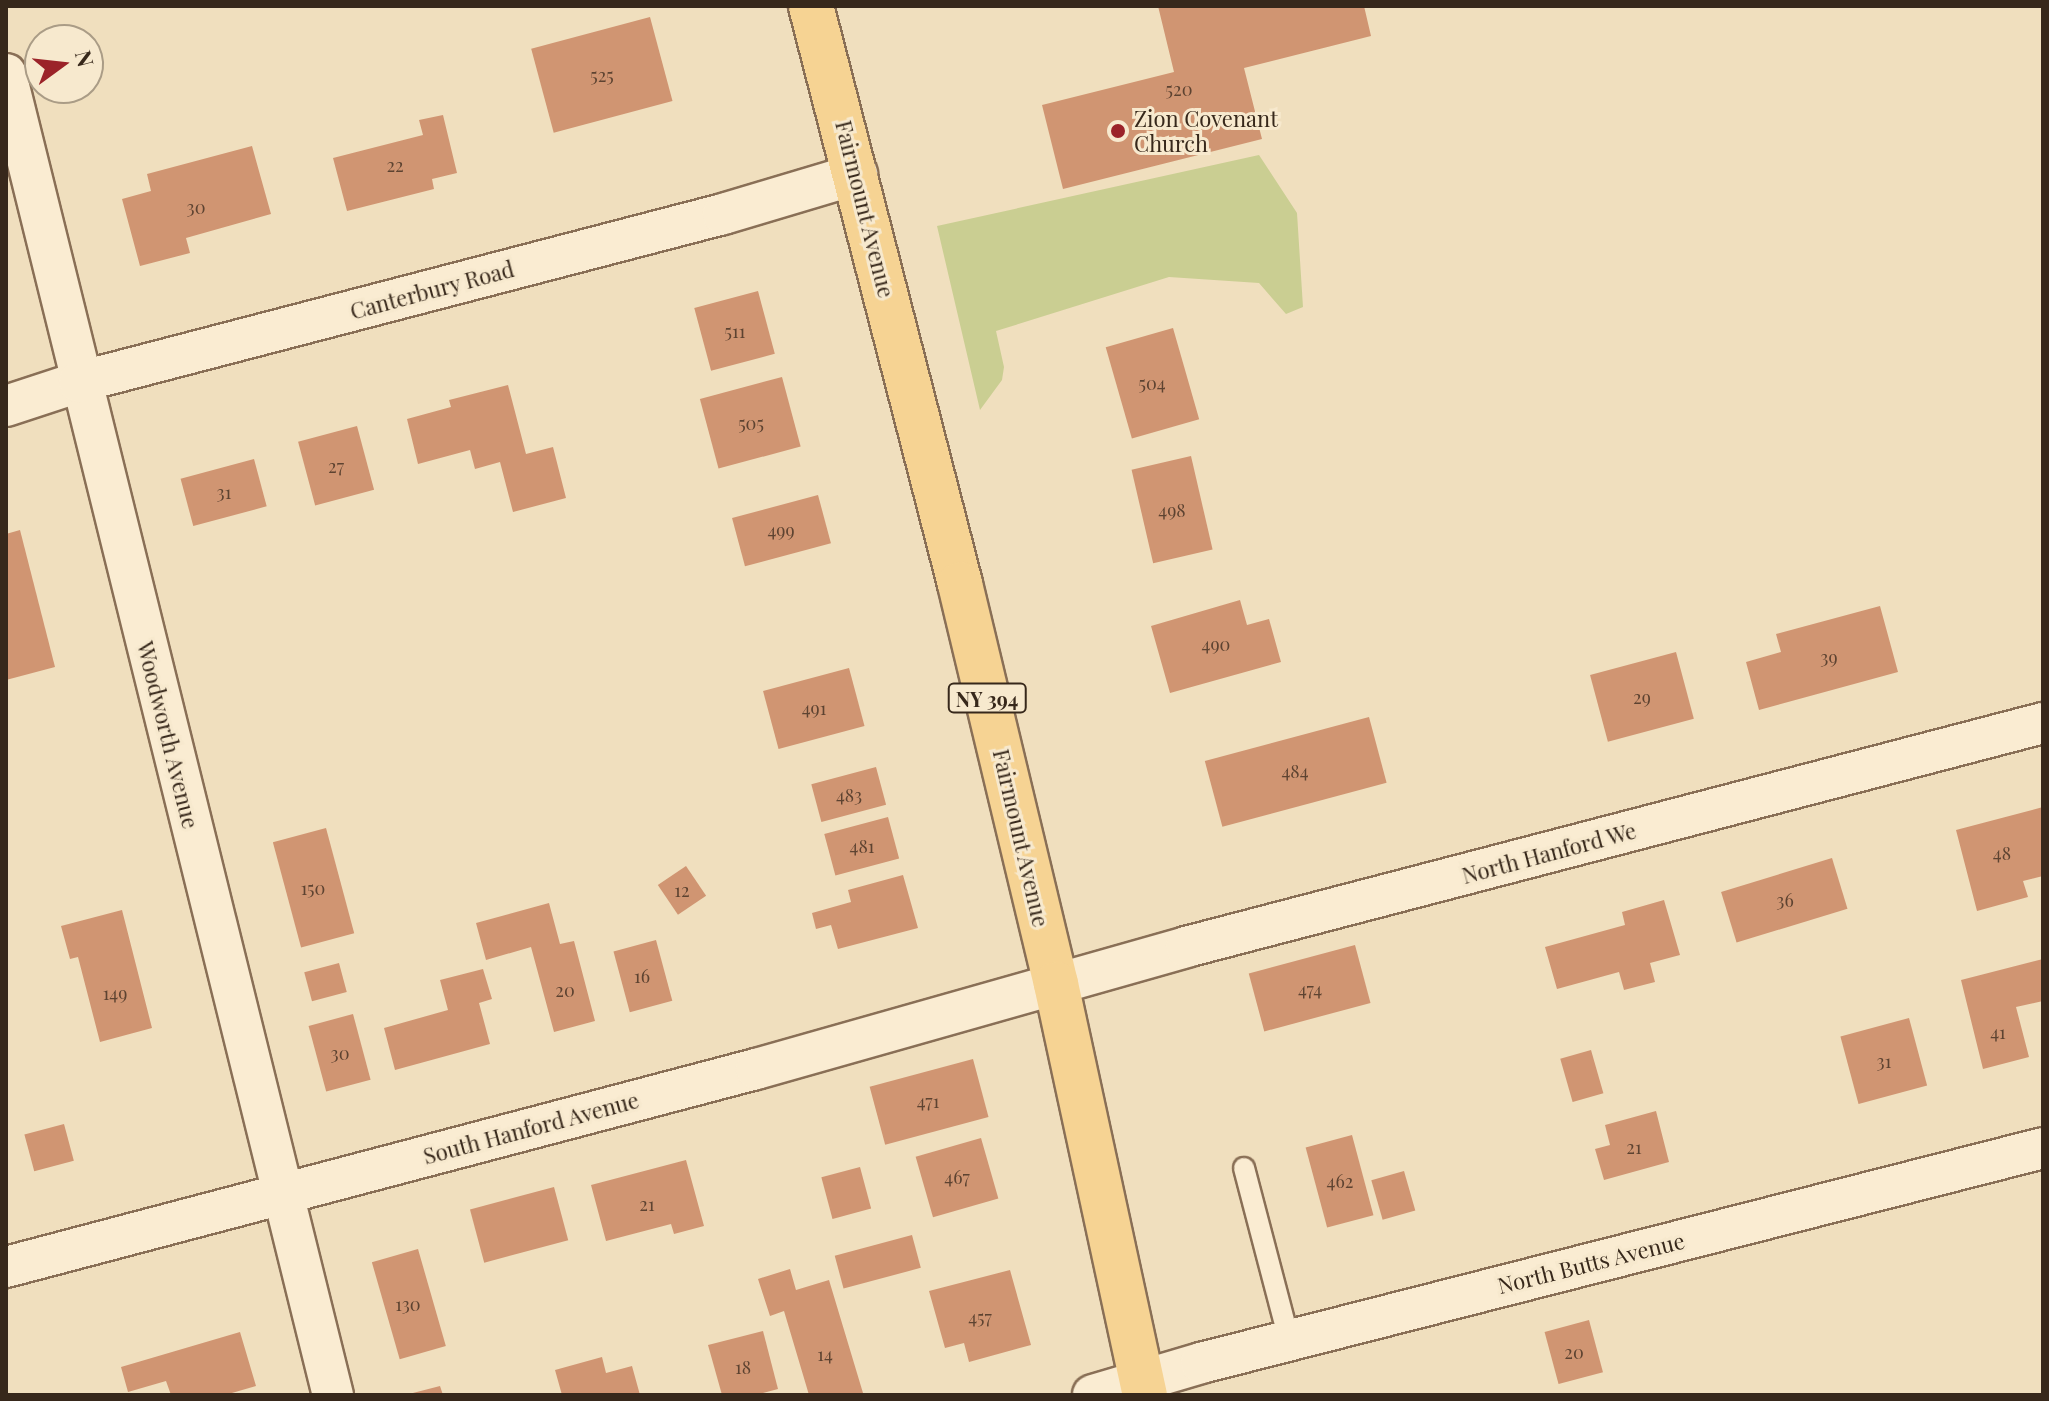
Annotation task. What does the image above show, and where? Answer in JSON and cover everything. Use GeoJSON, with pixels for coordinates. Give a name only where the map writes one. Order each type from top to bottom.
{"type":"FeatureCollection","features":[{"type":"Feature","properties":{"kind":"main road","name":"Fairmount Avenue"},"geometry":{"type":"LineString","coordinates":[[811,6],[857,174],[1056,984],[1143,1388]]}},
{"type":"Feature","properties":{"kind":"street","name":"Woodworth Avenue"},"geometry":{"type":"LineString","coordinates":[[6,74],[79,382],[333,1395]]}},
{"type":"Feature","properties":{"kind":"street","name":"Canterbury Road"},"geometry":{"type":"LineString","coordinates":[[6,406],[79,382],[723,214],[857,174]]}},
{"type":"Feature","properties":{"kind":"street","name":"North Hanford We"},"geometry":{"type":"LineString","coordinates":[[1056,984],[1176,949],[2043,723]]}},
{"type":"Feature","properties":{"kind":"street","name":"South Hanford Avenue"},"geometry":{"type":"LineString","coordinates":[[6,1267],[756,1069],[1056,984]]}},
{"type":"Feature","properties":{"kind":"street","name":"North Butts Avenue"},"geometry":{"type":"LineString","coordinates":[[1093,1395],[1143,1388],[1289,1340],[2043,1148]]}},
{"type":"Feature","properties":{"kind":"lane"},"geometry":{"type":"LineString","coordinates":[[1244,1168],[1289,1340]]}},
{"type":"Feature","properties":{"kind":"green space"},"geometry":{"type":"Polygon","coordinates":[[[1259,155],[1297,213],[1303,307],[1286,314],[1259,283],[1169,277],[996,331],[1004,367],[1002,380],[980,410],[937,226],[1259,155]]]}},
{"type":"Feature","properties":{"kind":"building"},"geometry":{"type":"Polygon","coordinates":[[[1158,6],[1364,6],[1371,36],[1244,68],[1262,139],[1063,189],[1042,105],[1174,72],[1158,6]]]}},
{"type":"Feature","properties":{"kind":"building"},"geometry":{"type":"Polygon","coordinates":[[[650,17],[673,101],[554,133],[531,49],[650,17]]]}},
{"type":"Feature","properties":{"kind":"building"},"geometry":{"type":"Polygon","coordinates":[[[443,115],[457,173],[432,179],[434,189],[347,211],[333,158],[423,135],[419,120],[443,115]]]}},
{"type":"Feature","properties":{"kind":"building"},"geometry":{"type":"Polygon","coordinates":[[[252,146],[271,214],[186,238],[190,253],[140,266],[122,199],[151,191],[147,174],[252,146]]]}},
{"type":"Feature","properties":{"kind":"building"},"geometry":{"type":"Polygon","coordinates":[[[758,291],[775,354],[711,371],[694,308],[758,291]]]}},
{"type":"Feature","properties":{"kind":"building"},"geometry":{"type":"Polygon","coordinates":[[[1173,328],[1199,419],[1132,439],[1106,347],[1173,328]]]}},
{"type":"Feature","properties":{"kind":"building"},"geometry":{"type":"Polygon","coordinates":[[[782,377],[801,447],[719,469],[700,399],[782,377]]]}},
{"type":"Feature","properties":{"kind":"building"},"geometry":{"type":"Polygon","coordinates":[[[508,385],[526,454],[553,447],[566,498],[513,512],[500,462],[475,469],[470,450],[418,464],[407,419],[451,407],[449,400],[508,385]]]}},
{"type":"Feature","properties":{"kind":"building"},"geometry":{"type":"Polygon","coordinates":[[[357,426],[374,490],[315,506],[298,442],[357,426]]]}},
{"type":"Feature","properties":{"kind":"building"},"geometry":{"type":"Polygon","coordinates":[[[1191,456],[1213,550],[1153,563],[1132,470],[1191,456]]]}},
{"type":"Feature","properties":{"kind":"building"},"geometry":{"type":"Polygon","coordinates":[[[254,459],[267,506],[193,526],[181,479],[254,459]]]}},
{"type":"Feature","properties":{"kind":"building"},"geometry":{"type":"Polygon","coordinates":[[[818,495],[831,543],[745,566],[732,518],[818,495]]]}},
{"type":"Feature","properties":{"kind":"building"},"geometry":{"type":"Polygon","coordinates":[[[20,530],[55,667],[6,680],[6,534],[20,530]]]}},
{"type":"Feature","properties":{"kind":"building"},"geometry":{"type":"Polygon","coordinates":[[[1240,600],[1247,625],[1269,619],[1281,662],[1170,693],[1151,626],[1240,600]]]}},
{"type":"Feature","properties":{"kind":"building"},"geometry":{"type":"Polygon","coordinates":[[[1880,606],[1898,672],[1759,710],[1746,662],[1781,652],[1776,634],[1880,606]]]}},
{"type":"Feature","properties":{"kind":"building"},"geometry":{"type":"Polygon","coordinates":[[[1676,652],[1694,719],[1608,742],[1590,675],[1676,652]]]}},
{"type":"Feature","properties":{"kind":"building"},"geometry":{"type":"Polygon","coordinates":[[[849,668],[865,726],[779,749],[763,691],[849,668]]]}},
{"type":"Feature","properties":{"kind":"building"},"geometry":{"type":"Polygon","coordinates":[[[1369,717],[1387,783],[1222,827],[1205,761],[1369,717]]]}},
{"type":"Feature","properties":{"kind":"building"},"geometry":{"type":"Polygon","coordinates":[[[876,767],[886,805],[821,822],[811,784],[876,767]]]}},
{"type":"Feature","properties":{"kind":"building"},"geometry":{"type":"Polygon","coordinates":[[[2043,807],[2043,876],[2023,881],[2028,897],[1977,911],[1956,830],[2043,807]]]}},
{"type":"Feature","properties":{"kind":"building"},"geometry":{"type":"Polygon","coordinates":[[[888,817],[899,859],[835,876],[824,834],[888,817]]]}},
{"type":"Feature","properties":{"kind":"building"},"geometry":{"type":"Polygon","coordinates":[[[326,828],[354,933],[301,948],[273,842],[326,828]]]}},
{"type":"Feature","properties":{"kind":"building"},"geometry":{"type":"Polygon","coordinates":[[[1832,858],[1847,909],[1737,943],[1721,892],[1832,858]]]}},
{"type":"Feature","properties":{"kind":"building"},"geometry":{"type":"Polygon","coordinates":[[[686,866],[706,896],[678,915],[658,885],[686,866]]]}},
{"type":"Feature","properties":{"kind":"building"},"geometry":{"type":"Polygon","coordinates":[[[903,875],[918,928],[838,949],[831,925],[816,929],[812,913],[851,902],[848,890],[903,875]]]}},
{"type":"Feature","properties":{"kind":"building"},"geometry":{"type":"Polygon","coordinates":[[[1664,900],[1680,955],[1650,963],[1655,982],[1624,990],[1619,972],[1557,989],[1545,947],[1625,925],[1622,912],[1664,900]]]}},
{"type":"Feature","properties":{"kind":"building"},"geometry":{"type":"Polygon","coordinates":[[[549,903],[560,944],[574,941],[595,1021],[554,1032],[531,947],[486,960],[476,923],[549,903]]]}},
{"type":"Feature","properties":{"kind":"building"},"geometry":{"type":"Polygon","coordinates":[[[122,910],[152,1028],[100,1042],[78,957],[70,959],[61,926],[122,910]]]}},
{"type":"Feature","properties":{"kind":"building"},"geometry":{"type":"Polygon","coordinates":[[[656,940],[672,1001],[630,1012],[613,951],[656,940]]]}},
{"type":"Feature","properties":{"kind":"building"},"geometry":{"type":"Polygon","coordinates":[[[1355,945],[1371,1003],[1264,1031],[1249,973],[1355,945]]]}},
{"type":"Feature","properties":{"kind":"building"},"geometry":{"type":"Polygon","coordinates":[[[2043,959],[2043,1001],[2016,1007],[2029,1057],[1983,1069],[1961,980],[2043,959]]]}},
{"type":"Feature","properties":{"kind":"building"},"geometry":{"type":"Polygon","coordinates":[[[339,963],[347,992],[312,1001],[304,972],[339,963]]]}},
{"type":"Feature","properties":{"kind":"building"},"geometry":{"type":"Polygon","coordinates":[[[483,969],[492,999],[479,1003],[490,1044],[395,1070],[384,1028],[448,1010],[440,980],[483,969]]]}},
{"type":"Feature","properties":{"kind":"building"},"geometry":{"type":"Polygon","coordinates":[[[353,1014],[371,1080],[326,1092],[309,1026],[353,1014]]]}},
{"type":"Feature","properties":{"kind":"building"},"geometry":{"type":"Polygon","coordinates":[[[1909,1018],[1927,1086],[1859,1104],[1840,1036],[1909,1018]]]}},
{"type":"Feature","properties":{"kind":"building"},"geometry":{"type":"Polygon","coordinates":[[[1591,1050],[1603,1093],[1573,1102],[1560,1059],[1591,1050]]]}},
{"type":"Feature","properties":{"kind":"building"},"geometry":{"type":"Polygon","coordinates":[[[973,1059],[989,1117],[885,1145],[870,1087],[973,1059]]]}},
{"type":"Feature","properties":{"kind":"building"},"geometry":{"type":"Polygon","coordinates":[[[1656,1111],[1669,1162],[1604,1180],[1595,1149],[1610,1145],[1605,1125],[1656,1111]]]}},
{"type":"Feature","properties":{"kind":"building"},"geometry":{"type":"Polygon","coordinates":[[[64,1124],[74,1161],[34,1171],[24,1135],[64,1124]]]}},
{"type":"Feature","properties":{"kind":"building"},"geometry":{"type":"Polygon","coordinates":[[[1352,1135],[1373,1215],[1327,1228],[1306,1147],[1352,1135]]]}},
{"type":"Feature","properties":{"kind":"building"},"geometry":{"type":"Polygon","coordinates":[[[981,1138],[998,1199],[933,1217],[916,1157],[981,1138]]]}},
{"type":"Feature","properties":{"kind":"building"},"geometry":{"type":"Polygon","coordinates":[[[686,1160],[704,1226],[674,1234],[671,1224],[606,1241],[591,1185],[686,1160]]]}},
{"type":"Feature","properties":{"kind":"building"},"geometry":{"type":"Polygon","coordinates":[[[860,1167],[871,1209],[832,1219],[821,1177],[860,1167]]]}},
{"type":"Feature","properties":{"kind":"building"},"geometry":{"type":"Polygon","coordinates":[[[1404,1171],[1415,1210],[1383,1220],[1371,1180],[1404,1171]]]}},
{"type":"Feature","properties":{"kind":"building"},"geometry":{"type":"Polygon","coordinates":[[[554,1187],[568,1240],[484,1263],[470,1210],[554,1187]]]}},
{"type":"Feature","properties":{"kind":"building"},"geometry":{"type":"Polygon","coordinates":[[[912,1235],[921,1268],[844,1289],[835,1256],[912,1235]]]}},
{"type":"Feature","properties":{"kind":"building"},"geometry":{"type":"Polygon","coordinates":[[[418,1249],[446,1346],[400,1359],[372,1262],[418,1249]]]}},
{"type":"Feature","properties":{"kind":"building"},"geometry":{"type":"Polygon","coordinates":[[[790,1269],[796,1290],[829,1280],[863,1393],[809,1395],[784,1311],[770,1316],[758,1279],[790,1269]]]}},
{"type":"Feature","properties":{"kind":"building"},"geometry":{"type":"Polygon","coordinates":[[[1010,1270],[1031,1345],[969,1362],[964,1343],[945,1348],[929,1291],[1010,1270]]]}},
{"type":"Feature","properties":{"kind":"building"},"geometry":{"type":"Polygon","coordinates":[[[1589,1320],[1603,1372],[1559,1384],[1545,1332],[1589,1320]]]}},
{"type":"Feature","properties":{"kind":"building"},"geometry":{"type":"Polygon","coordinates":[[[763,1331],[778,1389],[755,1395],[722,1395],[708,1345],[763,1331]]]}},
{"type":"Feature","properties":{"kind":"building"},"geometry":{"type":"Polygon","coordinates":[[[240,1332],[256,1386],[225,1395],[171,1395],[166,1381],[128,1392],[121,1367],[240,1332]]]}},
{"type":"Feature","properties":{"kind":"building"},"geometry":{"type":"Polygon","coordinates":[[[602,1357],[606,1373],[632,1366],[640,1395],[562,1395],[555,1370],[602,1357]]]}},
{"type":"Feature","properties":{"kind":"building"},"geometry":{"type":"Polygon","coordinates":[[[440,1386],[443,1395],[409,1395],[409,1394],[440,1386]]]}},
{"type":"Feature","properties":{"kind":"place","name":"Zion Covenant Church"},"geometry":{"type":"Point","coordinates":[1118,131]}}]}
